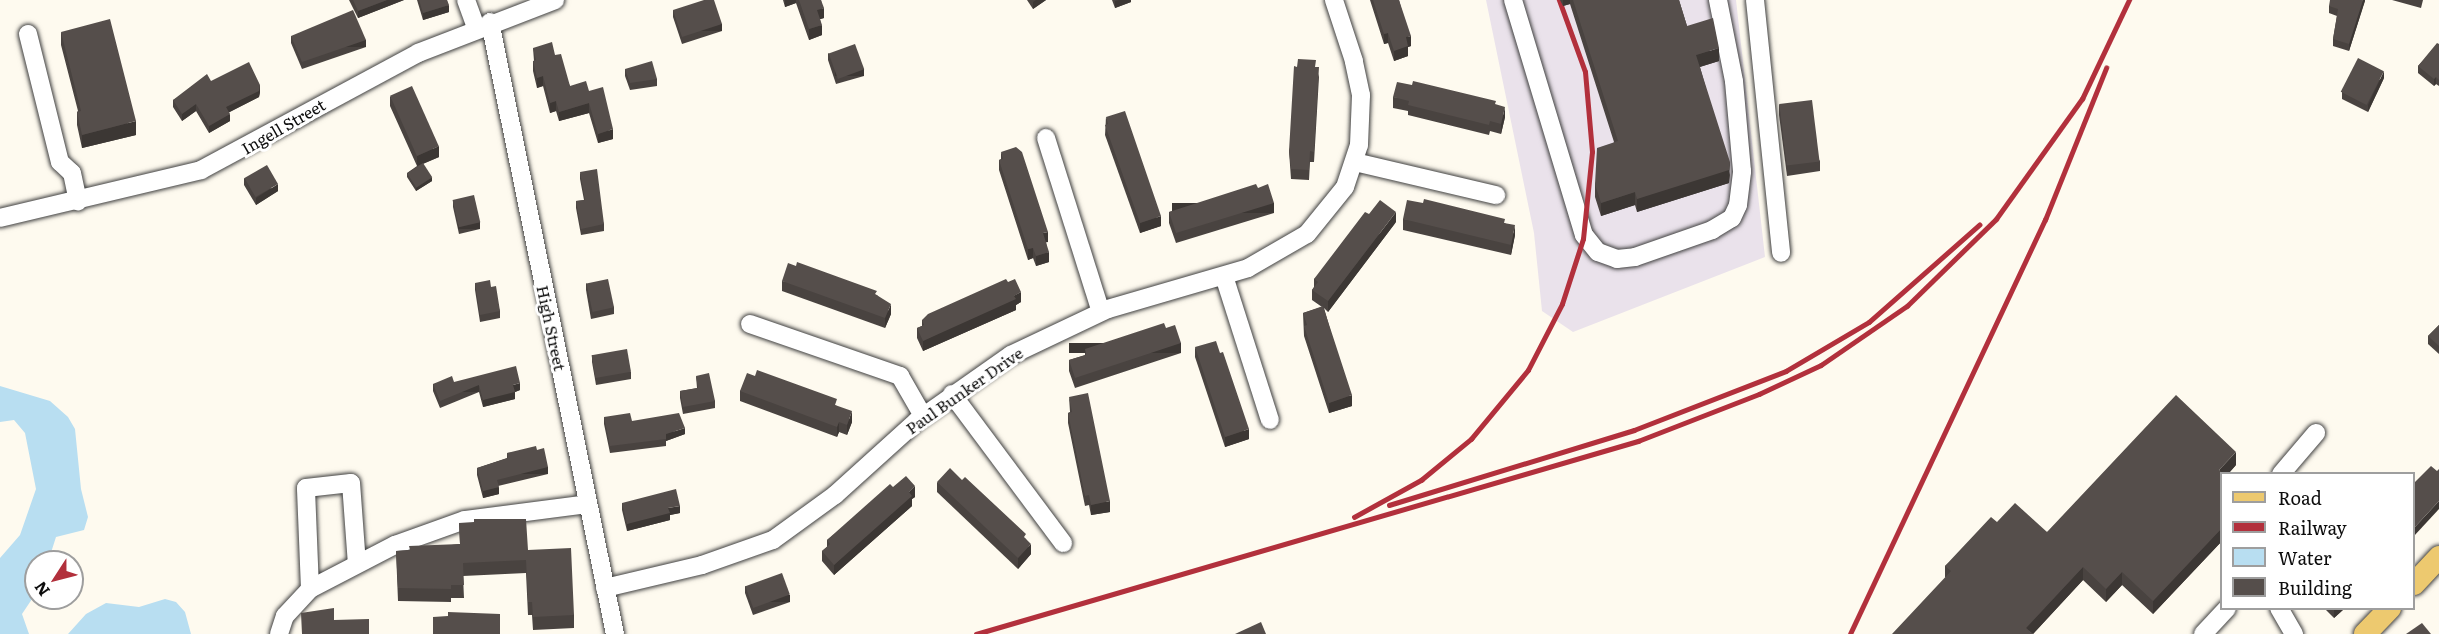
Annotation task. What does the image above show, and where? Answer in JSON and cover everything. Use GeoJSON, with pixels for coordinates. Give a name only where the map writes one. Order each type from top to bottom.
{"type":"FeatureCollection","features":[{"type":"Feature","properties":{"kind":"main road"},"geometry":{"type":"LineString","coordinates":[[2415,583],[2436,568]]}},
{"type":"Feature","properties":{"kind":"main road"},"geometry":{"type":"LineString","coordinates":[[2365,634],[2389,610]]}},
{"type":"Feature","properties":{"kind":"street","name":"High Street"},"geometry":{"type":"LineString","coordinates":[[466,0],[483,25],[615,634]]}},
{"type":"Feature","properties":{"kind":"street","name":"Ingell Street"},"geometry":{"type":"LineString","coordinates":[[0,218],[201,170],[383,70],[483,25],[555,0]]}},
{"type":"Feature","properties":{"kind":"street","name":"Paul Bunker Drive"},"geometry":{"type":"LineString","coordinates":[[605,588],[702,565],[773,540],[835,495],[923,416],[952,394],[1038,340],[1101,312],[1224,276],[1271,258],[1307,234],[1335,204],[1355,162],[1360,95],[1354,61],[1334,0]]}},
{"type":"Feature","properties":{"kind":"street"},"geometry":{"type":"LineString","coordinates":[[1513,0],[1584,235],[1598,252],[1617,258],[1635,257],[1712,230],[1732,218],[1738,205],[1742,171],[1734,81],[1718,0]]}},
{"type":"Feature","properties":{"kind":"street"},"geometry":{"type":"LineString","coordinates":[[1755,0],[1781,253]]}},
{"type":"Feature","properties":{"kind":"street"},"geometry":{"type":"LineString","coordinates":[[28,34],[60,162],[72,173],[78,201]]}},
{"type":"Feature","properties":{"kind":"street"},"geometry":{"type":"LineString","coordinates":[[1046,138],[1101,312]]}},
{"type":"Feature","properties":{"kind":"street"},"geometry":{"type":"LineString","coordinates":[[1355,162],[1496,195]]}},
{"type":"Feature","properties":{"kind":"street"},"geometry":{"type":"LineString","coordinates":[[1224,276],[1270,420]]}},
{"type":"Feature","properties":{"kind":"street"},"geometry":{"type":"LineString","coordinates":[[750,324],[900,376],[923,416]]}},
{"type":"Feature","properties":{"kind":"street"},"geometry":{"type":"LineString","coordinates":[[952,394],[1063,543]]}},
{"type":"Feature","properties":{"kind":"street"},"geometry":{"type":"LineString","coordinates":[[2283,472],[2316,433]]}},
{"type":"Feature","properties":{"kind":"street"},"geometry":{"type":"LineString","coordinates":[[310,589],[306,488],[351,483],[357,564]]}},
{"type":"Feature","properties":{"kind":"street"},"geometry":{"type":"LineString","coordinates":[[279,634],[285,616],[310,589],[357,564],[465,520],[588,504]]}},
{"type":"Feature","properties":{"kind":"street"},"geometry":{"type":"LineString","coordinates":[[2203,634],[2226,610]]}},
{"type":"Feature","properties":{"kind":"street"},"geometry":{"type":"LineString","coordinates":[[2280,610],[2294,634]]}},
{"type":"Feature","properties":{"kind":"shaded area"},"geometry":{"type":"Polygon","coordinates":[[[1486,0],[1736,0],[1765,257],[1573,332],[1542,311],[1534,233],[1486,0]]]}},
{"type":"Feature","properties":{"kind":"water"},"geometry":{"type":"Polygon","coordinates":[[[0,386],[50,401],[68,417],[75,429],[81,489],[88,517],[84,530],[56,537],[52,550],[24,550],[25,610],[22,614],[29,634],[0,634],[0,558],[20,535],[36,489],[25,433],[14,420],[0,422],[0,386]]]}},
{"type":"Feature","properties":{"kind":"water"},"geometry":{"type":"Polygon","coordinates":[[[165,599],[176,602],[185,612],[191,634],[68,634],[86,614],[106,603],[139,607],[165,599]]]}},
{"type":"Feature","properties":{"kind":"building"},"geometry":{"type":"Polygon","coordinates":[[[353,0],[387,0],[358,11],[353,0]]]}},
{"type":"Feature","properties":{"kind":"building"},"geometry":{"type":"Polygon","coordinates":[[[419,0],[447,0],[449,5],[423,13],[419,0]]]}},
{"type":"Feature","properties":{"kind":"building"},"geometry":{"type":"Polygon","coordinates":[[[704,0],[714,0],[722,24],[682,37],[673,10],[704,0]]]}},
{"type":"Feature","properties":{"kind":"building"},"geometry":{"type":"Polygon","coordinates":[[[799,0],[821,0],[824,8],[817,10],[822,25],[809,29],[799,0]]]}},
{"type":"Feature","properties":{"kind":"building"},"geometry":{"type":"Polygon","coordinates":[[[1373,0],[1399,0],[1411,36],[1406,37],[1408,46],[1394,51],[1388,33],[1384,34],[1373,0]]]}},
{"type":"Feature","properties":{"kind":"building"},"geometry":{"type":"Polygon","coordinates":[[[1573,0],[1679,0],[1687,26],[1713,18],[1719,48],[1696,55],[1730,162],[1729,170],[1637,199],[1635,192],[1601,203],[1595,184],[1597,148],[1618,141],[1573,0]]]}},
{"type":"Feature","properties":{"kind":"building"},"geometry":{"type":"Polygon","coordinates":[[[2330,0],[2363,0],[2349,44],[2333,39],[2338,9],[2329,6],[2330,0]]]}},
{"type":"Feature","properties":{"kind":"building"},"geometry":{"type":"Polygon","coordinates":[[[353,10],[366,40],[302,62],[291,36],[353,10]]]}},
{"type":"Feature","properties":{"kind":"building"},"geometry":{"type":"Polygon","coordinates":[[[110,19],[136,121],[82,135],[77,112],[81,111],[61,32],[110,19]]]}},
{"type":"Feature","properties":{"kind":"building"},"geometry":{"type":"Polygon","coordinates":[[[552,42],[555,55],[561,54],[570,86],[586,81],[589,91],[603,87],[613,129],[598,134],[589,103],[559,112],[556,101],[550,103],[543,76],[537,78],[533,48],[552,42]]]}},
{"type":"Feature","properties":{"kind":"building"},"geometry":{"type":"Polygon","coordinates":[[[2437,43],[2439,44],[2439,80],[2436,77],[2434,79],[2418,66],[2437,43]]]}},
{"type":"Feature","properties":{"kind":"building"},"geometry":{"type":"Polygon","coordinates":[[[855,44],[864,69],[838,79],[829,54],[855,44]]]}},
{"type":"Feature","properties":{"kind":"building"},"geometry":{"type":"Polygon","coordinates":[[[2358,58],[2384,71],[2367,105],[2341,92],[2358,58]]]}},
{"type":"Feature","properties":{"kind":"building"},"geometry":{"type":"Polygon","coordinates":[[[1298,59],[1316,60],[1315,67],[1319,67],[1314,152],[1310,151],[1309,170],[1291,169],[1289,151],[1294,66],[1297,67],[1298,59]]]}},
{"type":"Feature","properties":{"kind":"building"},"geometry":{"type":"Polygon","coordinates":[[[652,61],[657,79],[630,83],[625,69],[652,61]]]}},
{"type":"Feature","properties":{"kind":"building"},"geometry":{"type":"Polygon","coordinates":[[[249,62],[260,85],[259,91],[226,107],[230,114],[209,126],[196,104],[182,114],[173,100],[207,74],[211,81],[249,62]]]}},
{"type":"Feature","properties":{"kind":"building"},"geometry":{"type":"Polygon","coordinates":[[[1413,81],[1496,101],[1495,104],[1505,107],[1501,124],[1490,121],[1489,125],[1408,105],[1409,101],[1393,97],[1397,82],[1412,85],[1413,81]]]}},
{"type":"Feature","properties":{"kind":"building"},"geometry":{"type":"Polygon","coordinates":[[[412,86],[439,146],[417,156],[390,96],[412,86]]]}},
{"type":"Feature","properties":{"kind":"building"},"geometry":{"type":"Polygon","coordinates":[[[1812,100],[1820,162],[1787,166],[1779,104],[1812,100]]]}},
{"type":"Feature","properties":{"kind":"building"},"geometry":{"type":"Polygon","coordinates":[[[1125,111],[1161,216],[1140,223],[1105,125],[1108,124],[1106,117],[1125,111]]]}},
{"type":"Feature","properties":{"kind":"building"},"geometry":{"type":"Polygon","coordinates":[[[1016,147],[1022,152],[1048,232],[1043,233],[1049,252],[1036,256],[1033,248],[1028,249],[999,160],[1003,159],[1001,152],[1016,147]]]}},
{"type":"Feature","properties":{"kind":"building"},"geometry":{"type":"Polygon","coordinates":[[[423,163],[432,177],[416,188],[407,173],[423,163]]]}},
{"type":"Feature","properties":{"kind":"building"},"geometry":{"type":"Polygon","coordinates":[[[267,165],[278,184],[255,197],[244,178],[267,165]]]}},
{"type":"Feature","properties":{"kind":"building"},"geometry":{"type":"Polygon","coordinates":[[[597,169],[604,224],[581,229],[576,201],[585,200],[580,172],[597,169]]]}},
{"type":"Feature","properties":{"kind":"building"},"geometry":{"type":"Polygon","coordinates":[[[1256,184],[1258,188],[1268,184],[1274,203],[1176,233],[1169,212],[1256,184]]]}},
{"type":"Feature","properties":{"kind":"building"},"geometry":{"type":"Polygon","coordinates":[[[474,195],[480,222],[459,227],[453,200],[474,195]]]}},
{"type":"Feature","properties":{"kind":"building"},"geometry":{"type":"Polygon","coordinates":[[[1424,199],[1505,219],[1504,223],[1515,225],[1511,245],[1403,219],[1407,200],[1423,203],[1424,199]]]}},
{"type":"Feature","properties":{"kind":"building"},"geometry":{"type":"Polygon","coordinates":[[[1380,200],[1396,212],[1328,301],[1312,290],[1318,282],[1314,279],[1365,212],[1369,214],[1380,200]]]}},
{"type":"Feature","properties":{"kind":"building"},"geometry":{"type":"Polygon","coordinates":[[[797,262],[877,291],[875,294],[891,304],[885,318],[782,281],[788,263],[796,266],[797,262]]]}},
{"type":"Feature","properties":{"kind":"building"},"geometry":{"type":"Polygon","coordinates":[[[608,279],[614,307],[593,312],[586,284],[608,279]]]}},
{"type":"Feature","properties":{"kind":"building"},"geometry":{"type":"Polygon","coordinates":[[[1006,279],[1008,282],[1015,279],[1021,292],[1014,296],[1016,299],[923,341],[917,328],[924,325],[922,320],[928,314],[1006,279]]]}},
{"type":"Feature","properties":{"kind":"building"},"geometry":{"type":"Polygon","coordinates":[[[490,280],[491,287],[496,286],[500,311],[480,315],[475,283],[490,280]]]}},
{"type":"Feature","properties":{"kind":"building"},"geometry":{"type":"Polygon","coordinates":[[[1323,306],[1352,395],[1329,403],[1304,326],[1307,325],[1303,313],[1323,306]]]}},
{"type":"Feature","properties":{"kind":"building"},"geometry":{"type":"Polygon","coordinates":[[[1164,323],[1166,328],[1175,325],[1181,343],[1075,378],[1069,360],[1086,355],[1085,349],[1164,323]]]}},
{"type":"Feature","properties":{"kind":"building"},"geometry":{"type":"Polygon","coordinates":[[[2439,325],[2439,346],[2428,336],[2439,325]]]}},
{"type":"Feature","properties":{"kind":"building"},"geometry":{"type":"Polygon","coordinates":[[[1216,341],[1220,353],[1223,352],[1249,429],[1225,437],[1195,347],[1216,341]]]}},
{"type":"Feature","properties":{"kind":"building"},"geometry":{"type":"Polygon","coordinates":[[[627,349],[631,372],[596,378],[592,355],[627,349]]]}},
{"type":"Feature","properties":{"kind":"building"},"geometry":{"type":"Polygon","coordinates":[[[516,366],[520,383],[513,385],[515,392],[483,400],[479,385],[440,401],[433,384],[452,376],[454,382],[516,366]]]}},
{"type":"Feature","properties":{"kind":"building"},"geometry":{"type":"Polygon","coordinates":[[[757,370],[837,399],[835,405],[852,411],[847,425],[839,422],[837,427],[740,391],[747,373],[755,376],[757,370]]]}},
{"type":"Feature","properties":{"kind":"building"},"geometry":{"type":"Polygon","coordinates":[[[709,373],[715,401],[683,407],[680,391],[698,388],[696,376],[709,373]]]}},
{"type":"Feature","properties":{"kind":"building"},"geometry":{"type":"Polygon","coordinates":[[[1088,393],[1110,501],[1091,505],[1089,495],[1085,496],[1068,413],[1072,412],[1069,397],[1088,393]]]}},
{"type":"Feature","properties":{"kind":"building"},"geometry":{"type":"Polygon","coordinates":[[[2176,395],[2236,452],[2219,470],[2221,472],[2220,530],[2153,601],[2122,572],[2106,589],[2083,567],[2026,628],[2033,634],[1892,634],[1951,571],[1945,566],[1991,517],[1997,522],[2015,503],[2047,532],[2176,395]]]}},
{"type":"Feature","properties":{"kind":"building"},"geometry":{"type":"Polygon","coordinates":[[[630,413],[632,421],[679,413],[685,428],[666,434],[666,439],[610,446],[604,417],[630,413]]]}},
{"type":"Feature","properties":{"kind":"building"},"geometry":{"type":"Polygon","coordinates":[[[536,446],[537,450],[544,448],[548,467],[497,480],[499,487],[483,491],[477,468],[508,458],[507,453],[536,446]]]}},
{"type":"Feature","properties":{"kind":"building"},"geometry":{"type":"Polygon","coordinates":[[[2431,466],[2437,471],[2439,469],[2439,501],[2415,527],[2415,482],[2431,466]]]}},
{"type":"Feature","properties":{"kind":"building"},"geometry":{"type":"Polygon","coordinates":[[[950,468],[962,480],[965,477],[1026,534],[1024,537],[1031,544],[1018,558],[937,482],[950,468]]]}},
{"type":"Feature","properties":{"kind":"building"},"geometry":{"type":"Polygon","coordinates":[[[906,476],[915,486],[909,492],[912,496],[834,565],[822,551],[830,544],[827,540],[890,484],[893,487],[906,476]]]}},
{"type":"Feature","properties":{"kind":"building"},"geometry":{"type":"Polygon","coordinates":[[[676,489],[680,506],[668,508],[670,513],[627,524],[622,503],[676,489]]]}},
{"type":"Feature","properties":{"kind":"building"},"geometry":{"type":"Polygon","coordinates":[[[474,519],[526,519],[528,550],[571,548],[574,615],[533,617],[532,602],[528,602],[526,560],[463,563],[464,585],[451,585],[451,589],[398,588],[396,551],[410,550],[409,546],[460,544],[459,523],[474,522],[474,519]]]}},
{"type":"Feature","properties":{"kind":"building"},"geometry":{"type":"Polygon","coordinates":[[[782,573],[790,595],[753,608],[745,586],[782,573]]]}},
{"type":"Feature","properties":{"kind":"building"},"geometry":{"type":"Polygon","coordinates":[[[334,608],[334,620],[369,619],[369,634],[302,634],[301,613],[334,608]]]}},
{"type":"Feature","properties":{"kind":"building"},"geometry":{"type":"Polygon","coordinates":[[[448,612],[500,614],[500,634],[433,634],[433,617],[448,616],[448,612]]]}},
{"type":"Feature","properties":{"kind":"building"},"geometry":{"type":"Polygon","coordinates":[[[1261,622],[1266,634],[1235,634],[1261,622]]]}},
{"type":"Feature","properties":{"kind":"building"},"geometry":{"type":"Polygon","coordinates":[[[2422,623],[2431,634],[2406,634],[2422,623]]]}},
{"type":"Feature","properties":{"kind":"railway"},"geometry":{"type":"LineString","coordinates":[[1354,517],[1421,480],[1471,439],[1528,370],[1562,304],[1583,239],[1592,152],[1585,72],[1559,0]]}},
{"type":"Feature","properties":{"kind":"railway"},"geometry":{"type":"LineString","coordinates":[[976,634],[1638,441],[1759,394],[1821,365],[1907,306],[1996,219],[2082,99],[2129,0]]}},
{"type":"Feature","properties":{"kind":"railway"},"geometry":{"type":"LineString","coordinates":[[1850,634],[2045,220],[2106,68]]}},
{"type":"Feature","properties":{"kind":"railway"},"geometry":{"type":"LineString","coordinates":[[1389,505],[1634,430],[1786,371],[1869,322],[1979,225]]}}]}
